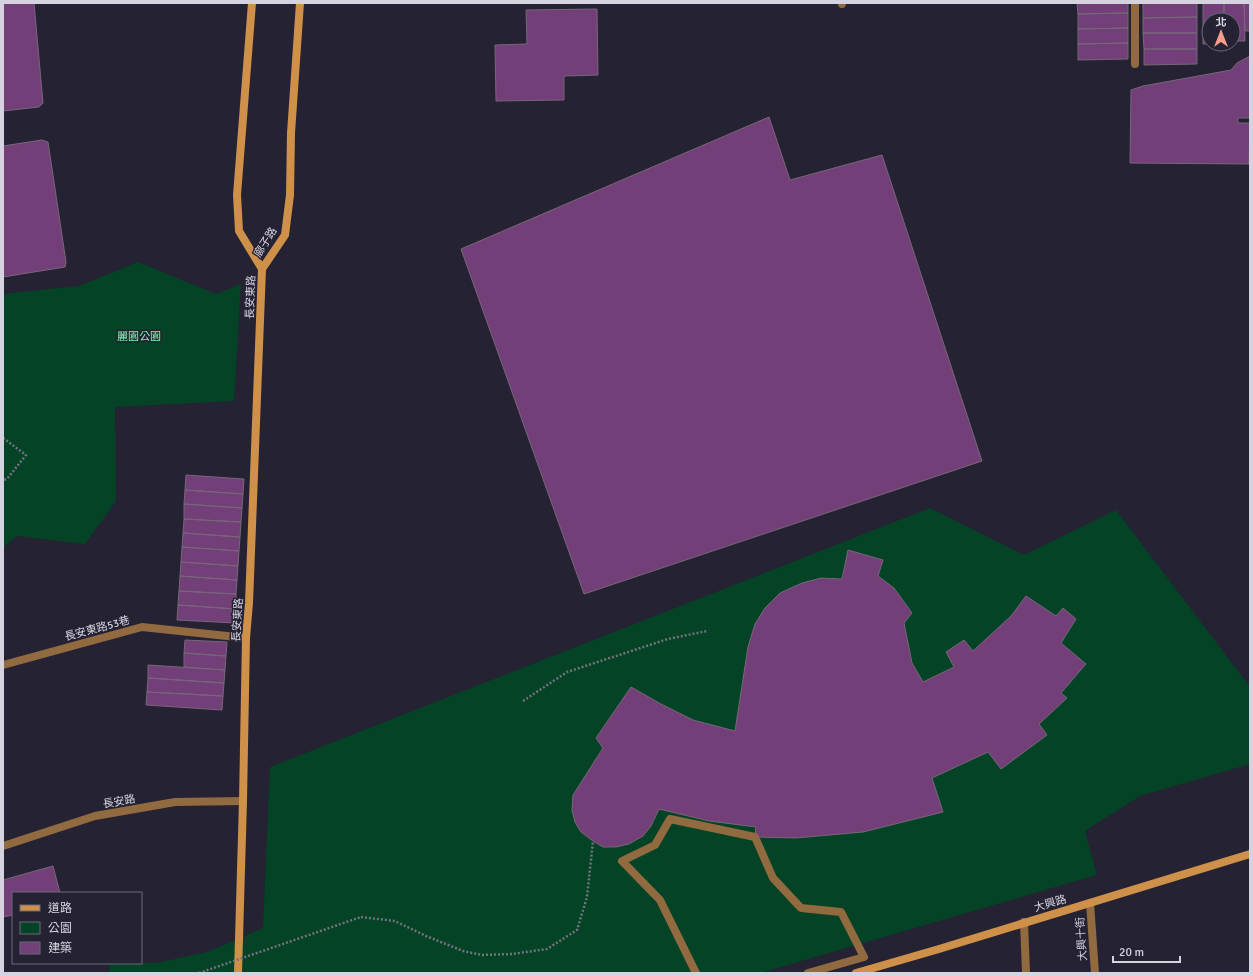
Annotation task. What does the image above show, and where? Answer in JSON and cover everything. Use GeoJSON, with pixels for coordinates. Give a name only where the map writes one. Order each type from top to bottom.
{"type":"FeatureCollection","features":[{"type":"Feature","properties":{"kind":"street","name":"廍子路"},"geometry":{"type":"LineString","coordinates":[[252,3],[237,195],[239,231],[262,269],[285,235],[290,195],[291,133],[300,3]]}},
{"type":"Feature","properties":{"kind":"street"},"geometry":{"type":"LineString","coordinates":[[1135,3],[1135,64]]}},
{"type":"Feature","properties":{"kind":"street","name":"長安東路"},"geometry":{"type":"LineString","coordinates":[[238,973],[246,638],[250,603],[262,269]]}},
{"type":"Feature","properties":{"kind":"street","name":"長安東路53巷"},"geometry":{"type":"LineString","coordinates":[[3,665],[142,627],[246,638]]}},
{"type":"Feature","properties":{"kind":"street","name":"長安路"},"geometry":{"type":"LineString","coordinates":[[3,846],[95,816],[175,802],[243,801]]}},
{"type":"Feature","properties":{"kind":"street"},"geometry":{"type":"LineString","coordinates":[[696,973],[660,900],[622,861],[655,845],[670,819],[756,837],[773,878],[801,908],[841,912],[864,956],[808,973]]}},
{"type":"Feature","properties":{"kind":"street","name":"大興路"},"geometry":{"type":"LineString","coordinates":[[856,973],[1250,854]]}},
{"type":"Feature","properties":{"kind":"street","name":"大興十街"},"geometry":{"type":"LineString","coordinates":[[1090,903],[1095,973]]}},
{"type":"Feature","properties":{"kind":"street"},"geometry":{"type":"LineString","coordinates":[[1024,922],[1026,973]]}},
{"type":"Feature","properties":{"kind":"path"},"geometry":{"type":"LineString","coordinates":[[3,438],[26,456],[7,479],[3,480]]}},
{"type":"Feature","properties":{"kind":"path"},"geometry":{"type":"LineString","coordinates":[[523,701],[567,672],[668,639],[707,631]]}},
{"type":"Feature","properties":{"kind":"path"},"geometry":{"type":"LineString","coordinates":[[199,973],[361,917],[396,921],[426,936],[463,951],[482,955],[512,954],[547,949],[577,930],[587,898],[593,841]]}},
{"type":"Feature","properties":{"kind":"green space","name":"麗園公園"},"geometry":{"type":"Polygon","coordinates":[[[138,262],[216,294],[241,284],[234,401],[115,407],[116,501],[85,544],[17,536],[3,548],[3,294],[79,286],[138,262]]]}},
{"type":"Feature","properties":{"kind":"green space"},"geometry":{"type":"Polygon","coordinates":[[[930,508],[1024,555],[1116,510],[1250,687],[1250,764],[1140,796],[1085,831],[1097,875],[760,973],[109,973],[110,964],[156,963],[207,952],[263,928],[270,767],[930,508]]]}},
{"type":"Feature","properties":{"kind":"building"},"geometry":{"type":"Polygon","coordinates":[[[3,3],[34,3],[43,103],[39,107],[3,111],[3,3]]]}},
{"type":"Feature","properties":{"kind":"building"},"geometry":{"type":"Polygon","coordinates":[[[1077,3],[1128,3],[1128,13],[1078,14],[1077,3]]]}},
{"type":"Feature","properties":{"kind":"building"},"geometry":{"type":"Polygon","coordinates":[[[1143,3],[1197,3],[1197,17],[1143,18],[1143,3]]]}},
{"type":"Feature","properties":{"kind":"building"},"geometry":{"type":"Polygon","coordinates":[[[1203,3],[1224,3],[1224,12],[1203,12],[1203,3]]]}},
{"type":"Feature","properties":{"kind":"building"},"geometry":{"type":"Polygon","coordinates":[[[1224,3],[1244,3],[1245,41],[1241,41],[1241,12],[1224,12],[1224,3]]]}},
{"type":"Feature","properties":{"kind":"building"},"geometry":{"type":"Polygon","coordinates":[[[1244,3],[1250,3],[1250,31],[1245,31],[1244,3]]]}},
{"type":"Feature","properties":{"kind":"building"},"geometry":{"type":"Polygon","coordinates":[[[597,9],[598,75],[564,76],[564,100],[496,101],[495,45],[527,44],[526,10],[597,9]]]}},
{"type":"Feature","properties":{"kind":"building"},"geometry":{"type":"Polygon","coordinates":[[[1128,13],[1128,28],[1078,29],[1078,14],[1128,13]]]}},
{"type":"Feature","properties":{"kind":"building"},"geometry":{"type":"Polygon","coordinates":[[[1197,17],[1197,33],[1143,33],[1143,18],[1197,17]]]}},
{"type":"Feature","properties":{"kind":"building"},"geometry":{"type":"Polygon","coordinates":[[[1128,28],[1128,43],[1078,44],[1078,29],[1128,28]]]}},
{"type":"Feature","properties":{"kind":"building"},"geometry":{"type":"Polygon","coordinates":[[[1143,33],[1197,33],[1197,49],[1144,49],[1143,33]]]}},
{"type":"Feature","properties":{"kind":"building"},"geometry":{"type":"Polygon","coordinates":[[[1128,43],[1128,59],[1078,60],[1078,44],[1128,43]]]}},
{"type":"Feature","properties":{"kind":"building"},"geometry":{"type":"Polygon","coordinates":[[[1144,49],[1197,49],[1197,64],[1144,65],[1144,49]]]}},
{"type":"Feature","properties":{"kind":"building"},"geometry":{"type":"Polygon","coordinates":[[[1250,56],[1250,118],[1238,118],[1238,123],[1250,123],[1249,164],[1130,163],[1131,90],[1143,86],[1231,70],[1237,63],[1250,56]]]}},
{"type":"Feature","properties":{"kind":"building"},"geometry":{"type":"Polygon","coordinates":[[[769,117],[790,180],[882,155],[982,461],[584,594],[461,249],[769,117]]]}},
{"type":"Feature","properties":{"kind":"building"},"geometry":{"type":"Polygon","coordinates":[[[42,140],[48,142],[66,262],[65,267],[3,277],[3,146],[42,140]]]}},
{"type":"Feature","properties":{"kind":"building"},"geometry":{"type":"Polygon","coordinates":[[[186,475],[244,479],[243,494],[185,490],[186,475]]]}},
{"type":"Feature","properties":{"kind":"building"},"geometry":{"type":"Polygon","coordinates":[[[185,490],[243,494],[242,508],[184,504],[185,490]]]}},
{"type":"Feature","properties":{"kind":"building"},"geometry":{"type":"Polygon","coordinates":[[[184,504],[242,508],[241,522],[184,519],[184,504]]]}},
{"type":"Feature","properties":{"kind":"building"},"geometry":{"type":"Polygon","coordinates":[[[184,519],[241,522],[240,537],[183,533],[184,519]]]}},
{"type":"Feature","properties":{"kind":"building"},"geometry":{"type":"Polygon","coordinates":[[[183,533],[240,537],[239,551],[182,547],[183,533]]]}},
{"type":"Feature","properties":{"kind":"building"},"geometry":{"type":"Polygon","coordinates":[[[182,547],[239,551],[238,566],[181,562],[182,547]]]}},
{"type":"Feature","properties":{"kind":"building"},"geometry":{"type":"Polygon","coordinates":[[[848,550],[883,560],[878,576],[894,588],[912,613],[904,623],[912,663],[923,682],[954,667],[946,652],[964,640],[973,651],[1011,616],[1026,596],[1056,616],[1063,608],[1076,619],[1061,643],[1086,664],[1061,693],[1067,698],[1039,724],[1047,735],[1001,769],[988,752],[932,778],[943,812],[863,832],[796,838],[755,837],[756,827],[709,821],[659,809],[651,826],[643,836],[629,844],[616,847],[603,847],[581,832],[575,822],[572,810],[573,795],[603,748],[596,738],[631,687],[693,720],[735,731],[748,647],[755,624],[765,608],[780,593],[802,583],[821,578],[842,579],[848,550]]]}},
{"type":"Feature","properties":{"kind":"building"},"geometry":{"type":"Polygon","coordinates":[[[181,562],[238,566],[237,580],[180,576],[181,562]]]}},
{"type":"Feature","properties":{"kind":"building"},"geometry":{"type":"Polygon","coordinates":[[[180,576],[237,580],[236,594],[179,591],[180,576]]]}},
{"type":"Feature","properties":{"kind":"building"},"geometry":{"type":"Polygon","coordinates":[[[179,591],[236,594],[236,609],[178,605],[179,591]]]}},
{"type":"Feature","properties":{"kind":"building"},"geometry":{"type":"Polygon","coordinates":[[[178,605],[236,609],[235,623],[177,620],[178,605]]]}},
{"type":"Feature","properties":{"kind":"building"},"geometry":{"type":"Polygon","coordinates":[[[185,640],[227,642],[226,656],[184,653],[185,640]]]}},
{"type":"Feature","properties":{"kind":"building"},"geometry":{"type":"Polygon","coordinates":[[[184,653],[226,656],[225,670],[184,667],[184,653]]]}},
{"type":"Feature","properties":{"kind":"building"},"geometry":{"type":"Polygon","coordinates":[[[148,665],[225,670],[224,683],[148,678],[148,665]]]}},
{"type":"Feature","properties":{"kind":"building"},"geometry":{"type":"Polygon","coordinates":[[[148,678],[224,683],[223,696],[147,692],[148,678]]]}},
{"type":"Feature","properties":{"kind":"building"},"geometry":{"type":"Polygon","coordinates":[[[147,692],[223,696],[222,710],[146,705],[147,692]]]}},
{"type":"Feature","properties":{"kind":"building"},"geometry":{"type":"Polygon","coordinates":[[[53,866],[60,892],[12,892],[12,915],[3,917],[3,880],[53,866]]]}}]}
